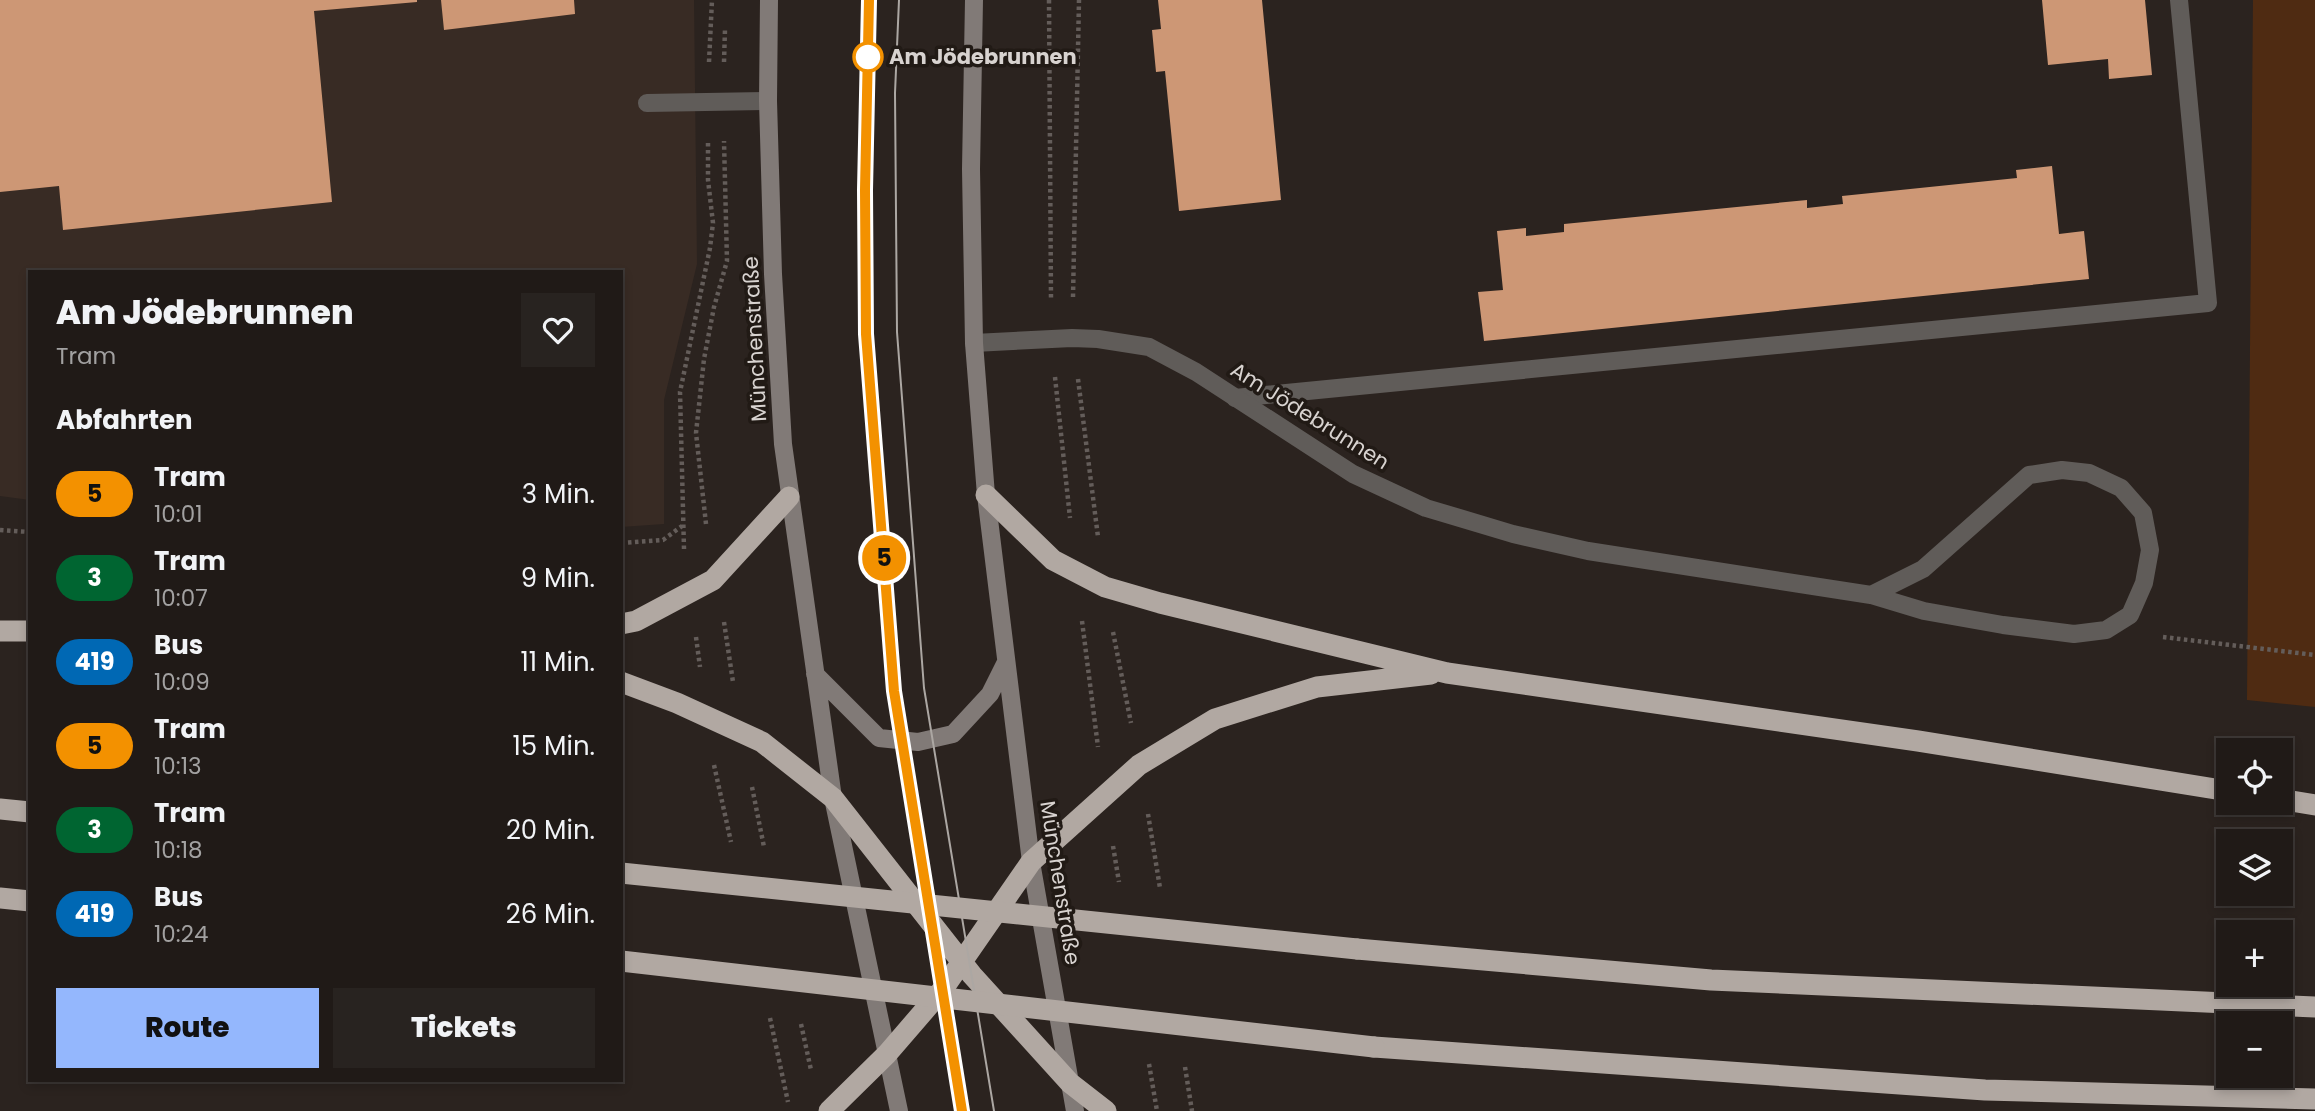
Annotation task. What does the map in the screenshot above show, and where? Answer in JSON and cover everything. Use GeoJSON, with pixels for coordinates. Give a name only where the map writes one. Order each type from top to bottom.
{"type":"FeatureCollection","features":[{"type":"Feature","properties":{"kind":"highway"},"geometry":{"type":"LineString","coordinates":[[986,495],[1053,560],[1105,587],[1160,603],[1447,673],[1918,741],[2216,789]]}},
{"type":"Feature","properties":{"kind":"highway"},"geometry":{"type":"LineString","coordinates":[[623,624],[636,621],[713,580],[789,497]]}},
{"type":"Feature","properties":{"kind":"highway"},"geometry":{"type":"LineString","coordinates":[[0,631],[28,631]]}},
{"type":"Feature","properties":{"kind":"highway"},"geometry":{"type":"LineString","coordinates":[[829,1111],[887,1054],[943,989],[1031,862],[1139,765],[1215,719],[1317,687],[1447,673]]}},
{"type":"Feature","properties":{"kind":"highway"},"geometry":{"type":"LineString","coordinates":[[623,683],[677,703],[762,742],[834,798],[961,962],[1070,1083],[1106,1111]]}},
{"type":"Feature","properties":{"kind":"highway"},"geometry":{"type":"LineString","coordinates":[[2293,801],[2315,805]]}},
{"type":"Feature","properties":{"kind":"highway"},"geometry":{"type":"LineString","coordinates":[[0,809],[28,812]]}},
{"type":"Feature","properties":{"kind":"highway"},"geometry":{"type":"LineString","coordinates":[[623,873],[1357,949],[1710,980],[2315,1007]]}},
{"type":"Feature","properties":{"kind":"highway"},"geometry":{"type":"LineString","coordinates":[[0,898],[28,901]]}},
{"type":"Feature","properties":{"kind":"highway"},"geometry":{"type":"LineString","coordinates":[[623,961],[1374,1048],[1985,1090],[2315,1099]]}},
{"type":"Feature","properties":{"kind":"main road","name":"Münchenstraße"},"geometry":{"type":"LineString","coordinates":[[769,0],[768,101],[773,274],[783,444],[789,497],[834,798],[899,1111]]}},
{"type":"Feature","properties":{"kind":"main road","name":"Münchenstraße"},"geometry":{"type":"LineString","coordinates":[[974,0],[971,53],[974,343],[986,495],[1031,862],[1075,1111]]}},
{"type":"Feature","properties":{"kind":"main road"},"geometry":{"type":"LineString","coordinates":[[815,674],[879,738],[918,742],[953,734],[990,694],[1006,661]]}},
{"type":"Feature","properties":{"kind":"street"},"geometry":{"type":"LineString","coordinates":[[1235,398],[2208,303],[2179,0]]}},
{"type":"Feature","properties":{"kind":"street"},"geometry":{"type":"LineString","coordinates":[[647,103],[768,101]]}},
{"type":"Feature","properties":{"kind":"street","name":"Am Jödebrunnen"},"geometry":{"type":"LineString","coordinates":[[974,343],[1098,338],[1149,347],[1196,372],[1353,474],[1426,508],[1513,534],[1588,551],[1871,595],[1924,611],[2003,625],[2074,634],[2106,630]]}},
{"type":"Feature","properties":{"kind":"street"},"geometry":{"type":"LineString","coordinates":[[1871,595],[1923,569],[2029,475],[2062,470],[2089,473],[2121,488],[2143,513],[2150,550],[2144,583],[2130,615],[2106,630]]}},
{"type":"Feature","properties":{"kind":"path"},"geometry":{"type":"LineString","coordinates":[[623,543],[663,540],[683,526]]}},
{"type":"Feature","properties":{"kind":"path"},"geometry":{"type":"LineString","coordinates":[[0,530],[28,532]]}},
{"type":"Feature","properties":{"kind":"path"},"geometry":{"type":"LineString","coordinates":[[2106,630],[2315,656]]}},
{"type":"Feature","properties":{"kind":"shaded area"},"geometry":{"type":"Polygon","coordinates":[[[0,0],[694,0],[697,264],[664,400],[664,524],[623,527],[623,270],[28,270],[28,500],[0,496],[0,0]]]}},
{"type":"Feature","properties":{"kind":"shaded area"},"geometry":{"type":"Polygon","coordinates":[[[2253,0],[2315,0],[2315,707],[2247,700],[2253,0]]]}},
{"type":"Feature","properties":{"kind":"building"},"geometry":{"type":"Polygon","coordinates":[[[0,0],[417,2],[314,11],[332,202],[63,230],[59,186],[0,192],[0,0]]]}},
{"type":"Feature","properties":{"kind":"building"},"geometry":{"type":"Polygon","coordinates":[[[441,0],[574,0],[575,14],[444,30],[441,0]]]}},
{"type":"Feature","properties":{"kind":"building"},"geometry":{"type":"Polygon","coordinates":[[[1158,0],[1262,0],[1281,200],[1179,211],[1165,71],[1156,72],[1152,30],[1161,29],[1158,0]]]}},
{"type":"Feature","properties":{"kind":"building"},"geometry":{"type":"Polygon","coordinates":[[[2042,0],[2145,0],[2152,75],[2109,79],[2108,59],[2048,65],[2042,0]]]}},
{"type":"Feature","properties":{"kind":"building"},"geometry":{"type":"Polygon","coordinates":[[[2052,166],[2059,234],[2084,231],[2089,279],[1484,341],[1478,292],[1503,290],[1497,231],[1526,228],[1526,236],[1564,232],[1564,224],[1807,200],[1807,208],[1843,204],[1842,196],[2017,178],[2016,170],[2052,166]]]}},
{"type":"Feature","properties":{"kind":"tram line"},"geometry":{"type":"LineString","coordinates":[[869,0],[865,190],[866,334],[893,692],[962,1111]]}},
{"type":"Feature","properties":{"kind":"tram line","name":"5"},"geometry":{"type":"LineString","coordinates":[[869,0],[865,190],[866,334],[894,691],[962,1111]]}},
{"type":"Feature","properties":{"kind":"tram line"},"geometry":{"type":"LineString","coordinates":[[899,0],[895,93],[897,332],[924,688],[994,1111]]}},
{"type":"Feature","properties":{"kind":"place","name":"Am Jödebrunnen"},"geometry":{"type":"Point","coordinates":[868,57]}}]}
